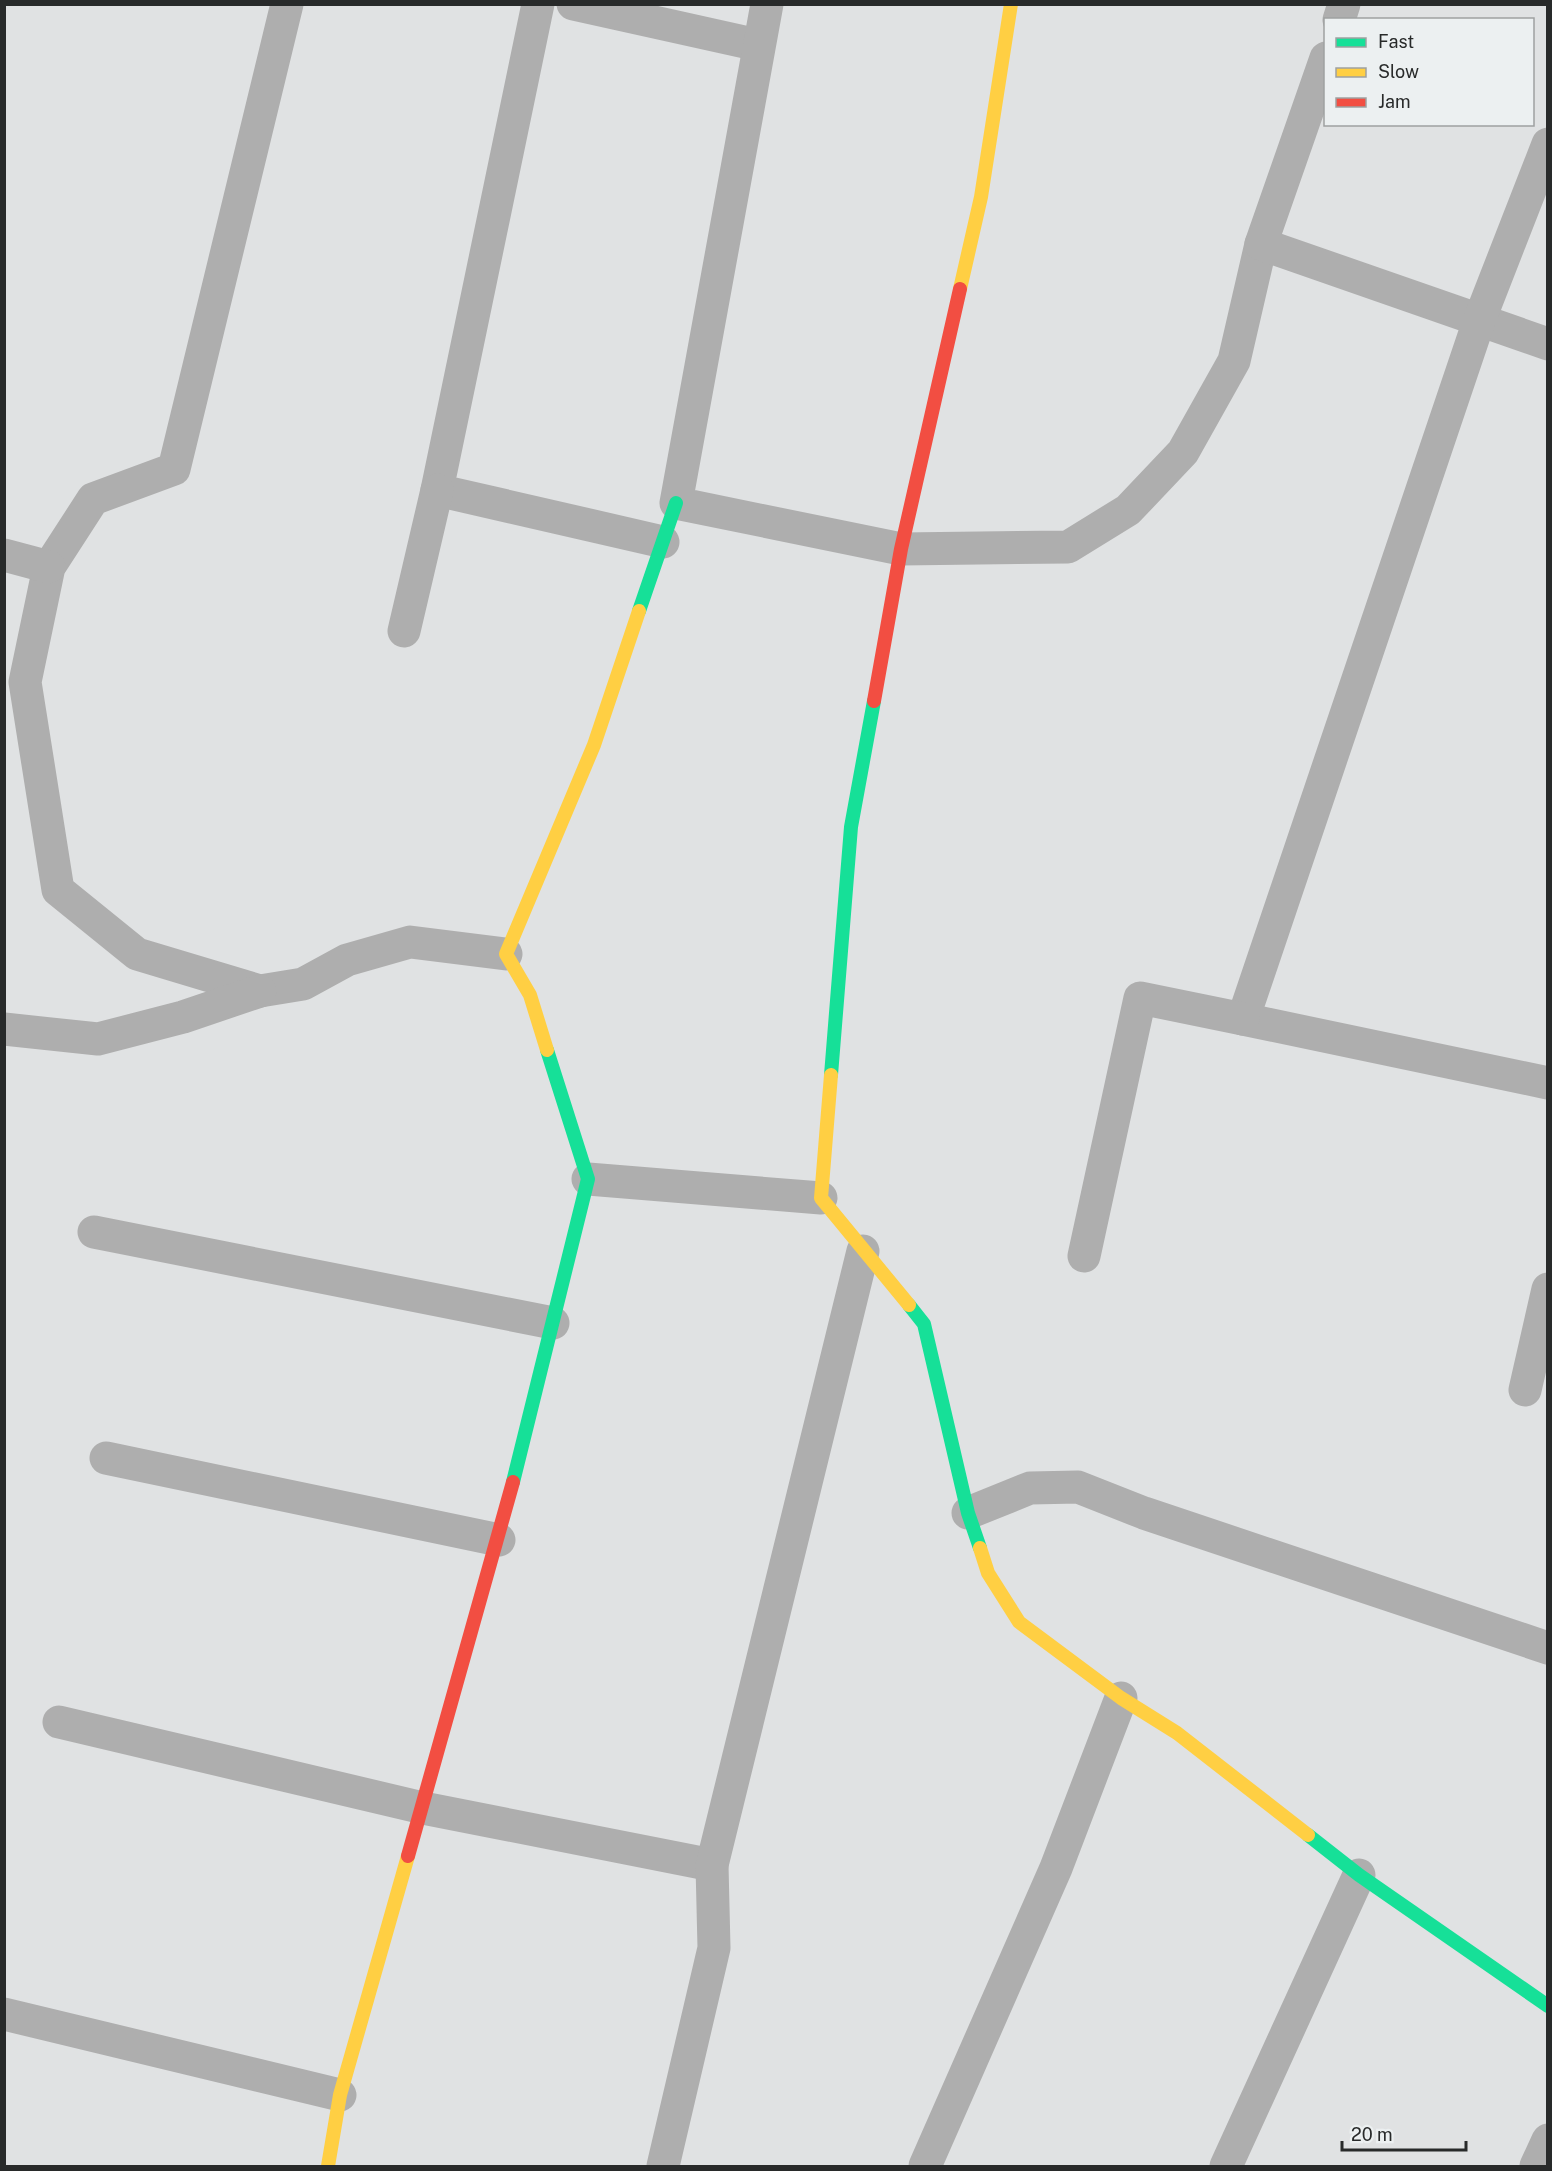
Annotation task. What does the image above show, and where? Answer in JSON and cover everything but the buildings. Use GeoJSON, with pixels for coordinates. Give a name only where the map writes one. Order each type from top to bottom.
{"type":"FeatureCollection","features":[{"type":"Feature","properties":{"kind":"street"},"geometry":{"type":"LineString","coordinates":[[260,991],[137,954],[58,890],[25,682],[49,567],[93,499],[174,469],[287,4]]}},
{"type":"Feature","properties":{"kind":"street"},"geometry":{"type":"LineString","coordinates":[[404,630],[437,490],[538,4]]}},
{"type":"Feature","properties":{"kind":"street"},"geometry":{"type":"LineString","coordinates":[[573,4],[758,45]]}},
{"type":"Feature","properties":{"kind":"street"},"geometry":{"type":"LineString","coordinates":[[506,954],[594,745],[676,503],[766,4]]}},
{"type":"Feature","properties":{"kind":"street"},"geometry":{"type":"LineString","coordinates":[[1011,4],[981,197],[901,549],[851,827],[820,1198],[924,1324],[968,1512],[988,1573],[1019,1622],[1121,1698],[1177,1733],[1359,1875],[1548,2006]]}},
{"type":"Feature","properties":{"kind":"street"},"geometry":{"type":"LineString","coordinates":[[676,503],[901,549],[1068,547],[1128,510],[1183,452],[1234,361],[1261,244],[1324,64]]}},
{"type":"Feature","properties":{"kind":"street"},"geometry":{"type":"LineString","coordinates":[[1243,1019],[1479,321],[1548,144]]}},
{"type":"Feature","properties":{"kind":"street"},"geometry":{"type":"LineString","coordinates":[[1261,244],[1548,344]]}},
{"type":"Feature","properties":{"kind":"street"},"geometry":{"type":"LineString","coordinates":[[437,490],[663,542]]}},
{"type":"Feature","properties":{"kind":"street"},"geometry":{"type":"LineString","coordinates":[[4,555],[49,567]]}},
{"type":"Feature","properties":{"kind":"street"},"geometry":{"type":"LineString","coordinates":[[4,1029],[98,1039],[183,1017],[260,991],[303,984],[346,960],[410,942],[506,954]]}},
{"type":"Feature","properties":{"kind":"street"},"geometry":{"type":"LineString","coordinates":[[328,2166],[340,2095],[499,1540],[588,1179],[530,995],[506,954]]}},
{"type":"Feature","properties":{"kind":"street"},"geometry":{"type":"LineString","coordinates":[[1084,1256],[1140,998],[1548,1083]]}},
{"type":"Feature","properties":{"kind":"street"},"geometry":{"type":"LineString","coordinates":[[588,1179],[820,1198]]}},
{"type":"Feature","properties":{"kind":"street"},"geometry":{"type":"LineString","coordinates":[[94,1232],[553,1323]]}},
{"type":"Feature","properties":{"kind":"street"},"geometry":{"type":"LineString","coordinates":[[663,2166],[714,1948],[712,1865],[863,1251]]}},
{"type":"Feature","properties":{"kind":"street"},"geometry":{"type":"LineString","coordinates":[[1525,1390],[1548,1289]]}},
{"type":"Feature","properties":{"kind":"street"},"geometry":{"type":"LineString","coordinates":[[106,1458],[499,1540]]}},
{"type":"Feature","properties":{"kind":"street"},"geometry":{"type":"LineString","coordinates":[[968,1512],[1030,1488],[1078,1487],[1144,1513],[1548,1648]]}},
{"type":"Feature","properties":{"kind":"street"},"geometry":{"type":"LineString","coordinates":[[925,2166],[1056,1868],[1121,1698]]}},
{"type":"Feature","properties":{"kind":"street"},"geometry":{"type":"LineString","coordinates":[[59,1722],[423,1808],[712,1865]]}},
{"type":"Feature","properties":{"kind":"street"},"geometry":{"type":"LineString","coordinates":[[1226,2166],[1359,1875]]}},
{"type":"Feature","properties":{"kind":"street"},"geometry":{"type":"LineString","coordinates":[[4,2014],[340,2095]]}},
{"type":"Feature","properties":{"kind":"street"},"geometry":{"type":"LineString","coordinates":[[1536,2166],[1548,2140]]}},
{"type":"Feature","properties":{"kind":"traffic: fast"},"geometry":{"type":"LineString","coordinates":[[639,611],[676,503]]}},
{"type":"Feature","properties":{"kind":"traffic: fast"},"geometry":{"type":"LineString","coordinates":[[831,1075],[851,827],[874,701]]}},
{"type":"Feature","properties":{"kind":"traffic: fast"},"geometry":{"type":"LineString","coordinates":[[513,1482],[588,1179],[547,1050]]}},
{"type":"Feature","properties":{"kind":"traffic: fast"},"geometry":{"type":"LineString","coordinates":[[909,1305],[924,1324],[968,1513],[980,1548]]}},
{"type":"Feature","properties":{"kind":"traffic: fast"},"geometry":{"type":"LineString","coordinates":[[1308,1835],[1359,1875],[1548,2006]]}},
{"type":"Feature","properties":{"kind":"traffic: slow"},"geometry":{"type":"LineString","coordinates":[[960,289],[981,197],[1011,4]]}},
{"type":"Feature","properties":{"kind":"traffic: slow"},"geometry":{"type":"LineString","coordinates":[[547,1050],[530,995],[506,954],[594,745],[639,611]]}},
{"type":"Feature","properties":{"kind":"traffic: slow"},"geometry":{"type":"LineString","coordinates":[[831,1075],[821,1198],[909,1305]]}},
{"type":"Feature","properties":{"kind":"traffic: slow"},"geometry":{"type":"LineString","coordinates":[[980,1548],[988,1573],[1019,1622],[1121,1698],[1177,1733],[1308,1835]]}},
{"type":"Feature","properties":{"kind":"traffic: slow"},"geometry":{"type":"LineString","coordinates":[[328,2166],[340,2095],[408,1856]]}},
{"type":"Feature","properties":{"kind":"traffic: jam"},"geometry":{"type":"LineString","coordinates":[[874,701],[901,549],[960,289]]}},
{"type":"Feature","properties":{"kind":"traffic: jam"},"geometry":{"type":"LineString","coordinates":[[408,1856],[513,1482]]}}]}
